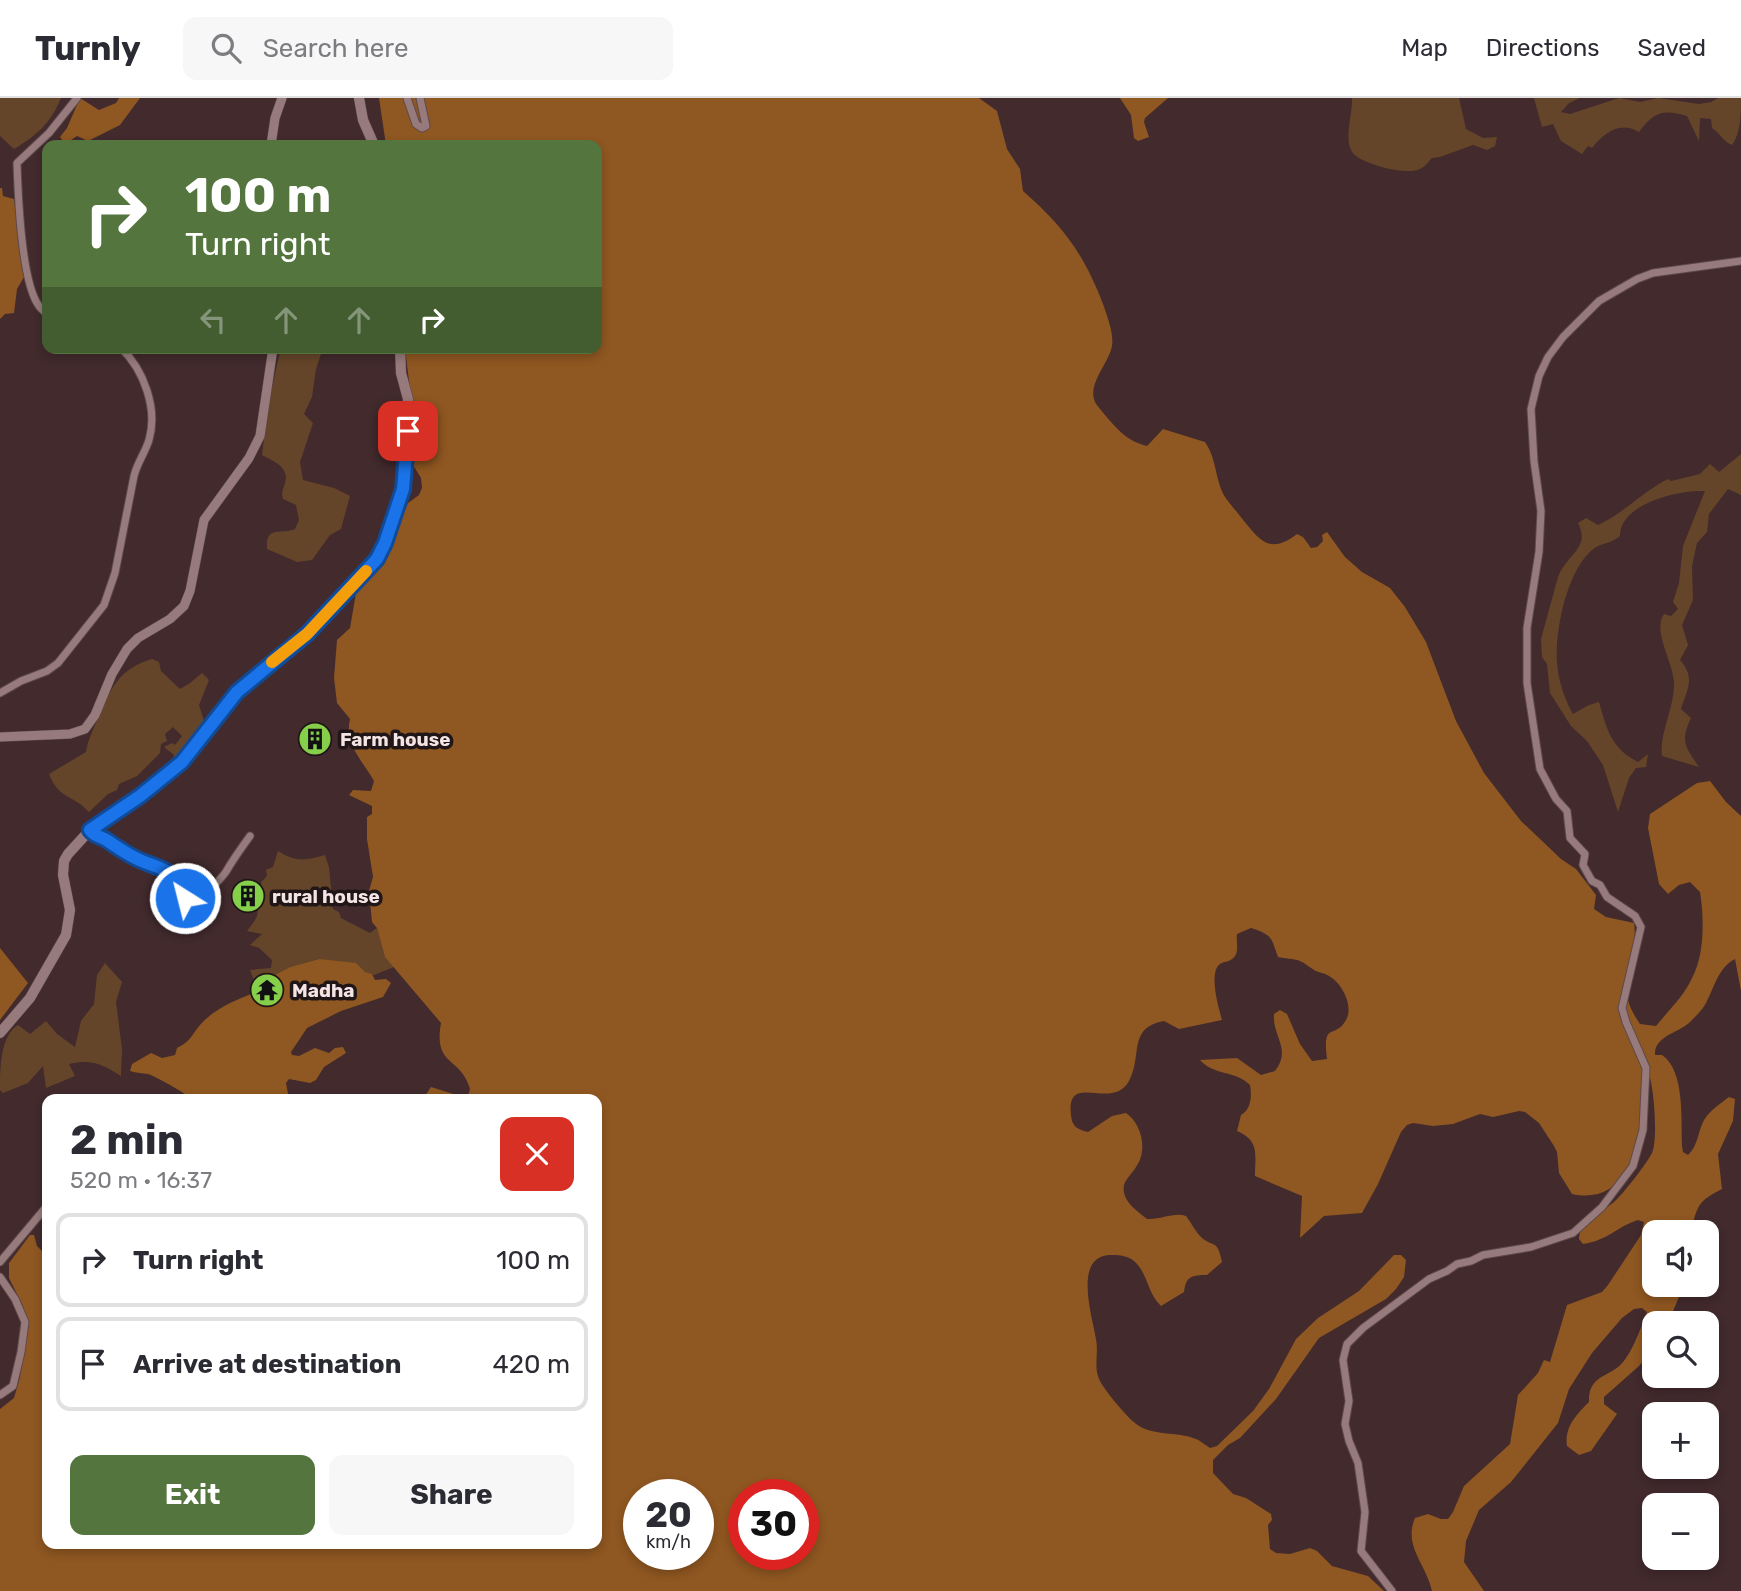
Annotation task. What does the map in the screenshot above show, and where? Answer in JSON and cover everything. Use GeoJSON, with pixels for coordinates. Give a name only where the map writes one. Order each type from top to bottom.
{"type":"FeatureCollection","features":[{"type":"Feature","properties":{"kind":"main road"},"geometry":{"type":"LineString","coordinates":[[359,98],[363,120],[372,140]]}},
{"type":"Feature","properties":{"kind":"main road"},"geometry":{"type":"LineString","coordinates":[[0,1033],[30,998],[66,935],[70,910],[63,875],[64,861],[90,830],[140,796],[182,762],[237,692],[307,634],[338,603],[381,551],[397,511],[406,470],[408,399],[401,373],[400,354]]}},
{"type":"Feature","properties":{"kind":"street"},"geometry":{"type":"LineString","coordinates":[[42,310],[38,306],[28,277],[18,211],[17,163],[49,133],[77,98]]}},
{"type":"Feature","properties":{"kind":"street"},"geometry":{"type":"LineString","coordinates":[[272,140],[282,98]]}},
{"type":"Feature","properties":{"kind":"street"},"geometry":{"type":"LineString","coordinates":[[407,98],[416,124],[422,128],[427,122],[420,98]]}},
{"type":"Feature","properties":{"kind":"street"},"geometry":{"type":"LineString","coordinates":[[1392,1591],[1361,1551],[1364,1505],[1358,1463],[1345,1423],[1349,1401],[1343,1360],[1347,1344],[1363,1328],[1399,1304],[1429,1279],[1457,1264],[1483,1255],[1531,1247],[1573,1233],[1602,1207],[1633,1166],[1643,1130],[1646,1068],[1622,1008],[1642,927],[1635,916],[1607,897],[1600,886],[1592,881],[1584,865],[1585,854],[1570,838],[1567,811],[1556,799],[1540,769],[1532,724],[1526,648],[1539,552],[1541,511],[1531,410],[1539,376],[1548,357],[1585,313],[1599,301],[1637,279],[1653,273],[1741,261]]}},
{"type":"Feature","properties":{"kind":"street"},"geometry":{"type":"LineString","coordinates":[[0,693],[58,663],[104,605],[115,573],[131,488],[150,432],[148,390],[125,354]]}},
{"type":"Feature","properties":{"kind":"street"},"geometry":{"type":"LineString","coordinates":[[0,737],[70,734],[82,730],[95,715],[112,674],[127,649],[138,638],[170,619],[184,607],[190,591],[204,520],[249,458],[260,436],[272,354]]}},
{"type":"Feature","properties":{"kind":"street"},"geometry":{"type":"LineString","coordinates":[[90,830],[94,836],[109,841],[145,863],[174,876],[183,886],[185,898],[195,905],[208,888],[227,872],[230,863],[250,836]]}},
{"type":"Feature","properties":{"kind":"street"},"geometry":{"type":"LineString","coordinates":[[0,1262],[42,1212]]}},
{"type":"Feature","properties":{"kind":"street"},"geometry":{"type":"LineString","coordinates":[[0,1277],[15,1299],[25,1322],[13,1385],[0,1395]]}},
{"type":"Feature","properties":{"kind":"shaded area"},"geometry":{"type":"Polygon","coordinates":[[[0,98],[61,98],[53,115],[42,128],[14,149],[0,136],[0,98]]]}},
{"type":"Feature","properties":{"kind":"shaded area"},"geometry":{"type":"Polygon","coordinates":[[[80,98],[99,110],[116,103],[119,98],[140,98],[120,125],[90,140],[77,136],[71,140],[62,140],[60,137],[67,128],[80,98]]]}},
{"type":"Feature","properties":{"kind":"shaded area"},"geometry":{"type":"Polygon","coordinates":[[[379,98],[979,98],[997,111],[1007,149],[1020,169],[1023,191],[1050,216],[1071,242],[1088,270],[1103,304],[1110,325],[1112,346],[1094,388],[1093,395],[1097,405],[1119,430],[1140,444],[1147,446],[1163,429],[1205,442],[1224,496],[1253,532],[1265,542],[1279,544],[1297,534],[1303,537],[1311,548],[1317,547],[1323,541],[1322,535],[1327,532],[1345,557],[1362,572],[1390,588],[1426,642],[1456,721],[1484,773],[1521,821],[1561,859],[1576,869],[1596,895],[1594,909],[1606,917],[1634,923],[1627,994],[1640,1024],[1656,1026],[1685,991],[1696,968],[1702,935],[1700,892],[1690,882],[1679,885],[1668,894],[1659,884],[1648,828],[1650,814],[1697,783],[1710,781],[1741,816],[1741,991],[1735,959],[1721,972],[1702,1010],[1687,1024],[1663,1039],[1656,1048],[1655,1055],[1662,1055],[1675,1072],[1680,1096],[1682,1146],[1683,1152],[1688,1155],[1706,1116],[1729,1097],[1735,1099],[1733,1121],[1718,1154],[1722,1189],[1703,1201],[1694,1220],[1638,1220],[1591,1242],[1583,1244],[1579,1239],[1587,1221],[1619,1197],[1652,1153],[1655,1127],[1650,1078],[1642,1093],[1639,1138],[1630,1166],[1613,1186],[1601,1193],[1572,1194],[1559,1173],[1554,1146],[1539,1123],[1525,1112],[1493,1117],[1480,1114],[1453,1124],[1433,1126],[1413,1123],[1401,1132],[1362,1213],[1324,1216],[1300,1238],[1302,1196],[1255,1176],[1253,1144],[1237,1131],[1241,1115],[1250,1102],[1250,1085],[1238,1077],[1212,1069],[1200,1060],[1237,1058],[1261,1075],[1275,1071],[1282,1056],[1274,1022],[1274,1014],[1280,1010],[1287,1014],[1300,1044],[1312,1061],[1327,1059],[1326,1039],[1330,1032],[1342,1026],[1349,1008],[1342,989],[1334,979],[1295,959],[1278,957],[1270,938],[1251,928],[1237,934],[1235,956],[1220,964],[1215,975],[1215,991],[1222,1020],[1179,1029],[1164,1021],[1152,1025],[1140,1036],[1133,1072],[1121,1090],[1102,1094],[1083,1093],[1076,1095],[1071,1102],[1074,1125],[1088,1132],[1112,1116],[1126,1113],[1132,1118],[1142,1138],[1142,1153],[1140,1161],[1125,1183],[1127,1199],[1134,1209],[1147,1219],[1186,1216],[1204,1240],[1216,1246],[1222,1262],[1207,1275],[1191,1278],[1186,1283],[1184,1292],[1161,1306],[1134,1261],[1118,1255],[1100,1257],[1092,1264],[1088,1287],[1097,1345],[1097,1371],[1111,1397],[1131,1420],[1142,1427],[1189,1437],[1210,1448],[1217,1446],[1253,1411],[1269,1389],[1296,1339],[1318,1318],[1359,1291],[1394,1255],[1401,1255],[1406,1260],[1404,1277],[1396,1289],[1386,1299],[1319,1338],[1276,1399],[1240,1438],[1228,1445],[1213,1460],[1213,1473],[1233,1494],[1246,1498],[1271,1514],[1272,1520],[1268,1525],[1270,1549],[1276,1553],[1290,1554],[1310,1548],[1317,1551],[1332,1566],[1368,1576],[1384,1591],[0,1591],[0,1409],[14,1398],[20,1377],[27,1324],[22,1304],[9,1278],[9,1263],[30,1235],[34,1235],[37,1246],[42,1251],[42,1549],[602,1549],[602,1094],[469,1094],[470,1089],[466,1078],[444,1055],[440,1037],[441,1023],[385,957],[377,928],[372,922],[369,891],[373,877],[367,839],[367,817],[372,814],[372,806],[349,795],[353,790],[371,791],[374,781],[352,744],[350,719],[337,703],[334,678],[337,640],[350,628],[356,593],[381,562],[408,503],[419,495],[422,488],[421,478],[410,455],[412,406],[406,354],[602,354],[602,140],[385,140],[379,98]]]}},
{"type":"Feature","properties":{"kind":"shaded area"},"geometry":{"type":"Polygon","coordinates":[[[1120,98],[1168,98],[1145,118],[1149,137],[1138,141],[1134,138],[1131,115],[1120,98]]]}},
{"type":"Feature","properties":{"kind":"shaded area"},"geometry":{"type":"Polygon","coordinates":[[[1352,98],[1459,98],[1466,129],[1483,138],[1497,137],[1495,146],[1487,150],[1473,145],[1432,158],[1424,167],[1414,171],[1375,165],[1358,157],[1350,148],[1352,98]]]}},
{"type":"Feature","properties":{"kind":"shaded area"},"geometry":{"type":"Polygon","coordinates":[[[1534,98],[1580,98],[1569,103],[1561,112],[1570,114],[1619,98],[1640,102],[1658,98],[1699,104],[1718,98],[1741,98],[1740,123],[1732,145],[1712,128],[1711,119],[1700,118],[1699,141],[1687,116],[1665,113],[1654,116],[1639,132],[1625,128],[1613,130],[1592,148],[1588,146],[1582,154],[1561,141],[1553,124],[1542,127],[1534,98]]]}},
{"type":"Feature","properties":{"kind":"shaded area"},"geometry":{"type":"Polygon","coordinates":[[[0,188],[3,196],[14,199],[24,277],[17,289],[14,313],[5,314],[0,319],[0,188]]]}},
{"type":"Feature","properties":{"kind":"shaded area"},"geometry":{"type":"Polygon","coordinates":[[[280,354],[321,354],[312,397],[304,414],[313,423],[300,462],[303,480],[334,488],[350,496],[341,529],[330,535],[312,560],[297,562],[267,549],[271,534],[295,529],[299,520],[296,505],[283,499],[286,477],[283,469],[262,455],[268,404],[280,354]]]}},
{"type":"Feature","properties":{"kind":"shaded area"},"geometry":{"type":"Polygon","coordinates":[[[1741,454],[1741,495],[1728,489],[1709,514],[1707,532],[1697,543],[1692,566],[1693,600],[1682,625],[1688,645],[1680,660],[1689,678],[1681,709],[1691,718],[1685,739],[1690,754],[1699,767],[1662,756],[1674,682],[1660,629],[1664,614],[1671,616],[1678,609],[1673,602],[1679,583],[1683,546],[1705,491],[1667,496],[1640,507],[1623,525],[1620,536],[1596,547],[1588,554],[1580,564],[1568,590],[1560,620],[1557,662],[1560,683],[1570,708],[1573,714],[1599,702],[1611,737],[1622,751],[1638,762],[1648,754],[1646,767],[1636,768],[1629,778],[1618,812],[1603,765],[1587,741],[1571,726],[1550,693],[1541,639],[1558,577],[1580,545],[1582,539],[1578,523],[1586,518],[1598,525],[1668,479],[1671,481],[1700,474],[1710,464],[1719,472],[1741,454]]]}},
{"type":"Feature","properties":{"kind":"shaded area"},"geometry":{"type":"Polygon","coordinates":[[[152,659],[159,662],[161,671],[180,689],[202,673],[209,680],[199,705],[204,721],[185,749],[172,762],[174,755],[164,747],[172,743],[175,745],[182,736],[173,727],[165,734],[167,741],[161,744],[160,753],[137,776],[119,784],[117,790],[108,794],[89,812],[62,793],[49,774],[86,752],[111,690],[123,675],[140,663],[152,659]]]}},
{"type":"Feature","properties":{"kind":"shaded area"},"geometry":{"type":"Polygon","coordinates":[[[278,851],[300,859],[325,855],[329,867],[333,909],[339,912],[341,918],[370,933],[377,928],[385,956],[394,967],[374,975],[319,959],[290,967],[261,982],[254,981],[250,970],[271,968],[272,960],[259,948],[250,945],[262,934],[247,931],[257,916],[261,882],[267,876],[266,870],[273,867],[278,851]]]}},
{"type":"Feature","properties":{"kind":"shaded area"},"geometry":{"type":"Polygon","coordinates":[[[0,948],[28,983],[0,1020],[0,948]]]}},
{"type":"Feature","properties":{"kind":"shaded area"},"geometry":{"type":"Polygon","coordinates":[[[319,959],[356,963],[365,972],[372,974],[375,980],[386,979],[391,983],[383,997],[341,1011],[307,1028],[291,1052],[292,1055],[299,1056],[315,1048],[329,1053],[335,1048],[343,1047],[346,1053],[324,1067],[316,1080],[310,1083],[289,1079],[286,1083],[288,1094],[185,1094],[148,1074],[130,1071],[132,1064],[151,1053],[162,1058],[175,1055],[177,1048],[212,1014],[254,993],[254,981],[261,982],[290,967],[319,959]]]}},
{"type":"Feature","properties":{"kind":"shaded area"},"geometry":{"type":"Polygon","coordinates":[[[105,963],[122,982],[116,1002],[122,1049],[121,1076],[96,1064],[69,1064],[75,1076],[46,1088],[43,1066],[28,1083],[3,1093],[0,1090],[2,1054],[12,1030],[18,1025],[30,1034],[46,1021],[57,1034],[75,1047],[81,1021],[94,1004],[97,975],[105,963]]]}},
{"type":"Feature","properties":{"kind":"shaded area"},"geometry":{"type":"Polygon","coordinates":[[[431,1087],[453,1094],[426,1094],[431,1087]]]}},
{"type":"Feature","properties":{"kind":"shaded area"},"geometry":{"type":"Polygon","coordinates":[[[1642,1231],[1642,1297],[1679,1297],[1673,1311],[1634,1309],[1622,1318],[1592,1353],[1569,1389],[1558,1423],[1511,1482],[1479,1510],[1466,1541],[1464,1562],[1484,1591],[1432,1591],[1414,1546],[1412,1528],[1415,1518],[1428,1514],[1448,1519],[1464,1486],[1510,1444],[1518,1395],[1538,1373],[1544,1360],[1550,1362],[1567,1305],[1602,1292],[1642,1231]]]}},
{"type":"Feature","properties":{"kind":"shaded area"},"geometry":{"type":"Polygon","coordinates":[[[1642,1325],[1642,1362],[1604,1397],[1604,1404],[1617,1414],[1591,1451],[1579,1455],[1567,1446],[1569,1427],[1589,1402],[1593,1385],[1621,1365],[1642,1325]]]}},
{"type":"Feature","properties":{"kind":"slow traffic"},"geometry":{"type":"LineString","coordinates":[[272,662],[331,611],[366,571]]}},
{"type":"Feature","properties":{"kind":"place","name":"Farm house"},"geometry":{"type":"Point","coordinates":[315,739]}},
{"type":"Feature","properties":{"kind":"place","name":"rural house"},"geometry":{"type":"Point","coordinates":[248,896]}},
{"type":"Feature","properties":{"kind":"place","name":"Madha"},"geometry":{"type":"Point","coordinates":[267,990]}},
{"type":"Feature","properties":{"kind":"route"},"geometry":{"type":"LineString","coordinates":[[185,898],[183,886],[174,876],[113,846],[109,841],[94,836],[90,830],[140,796],[182,762],[237,692],[307,634],[377,559],[403,489],[408,431]]}}]}
